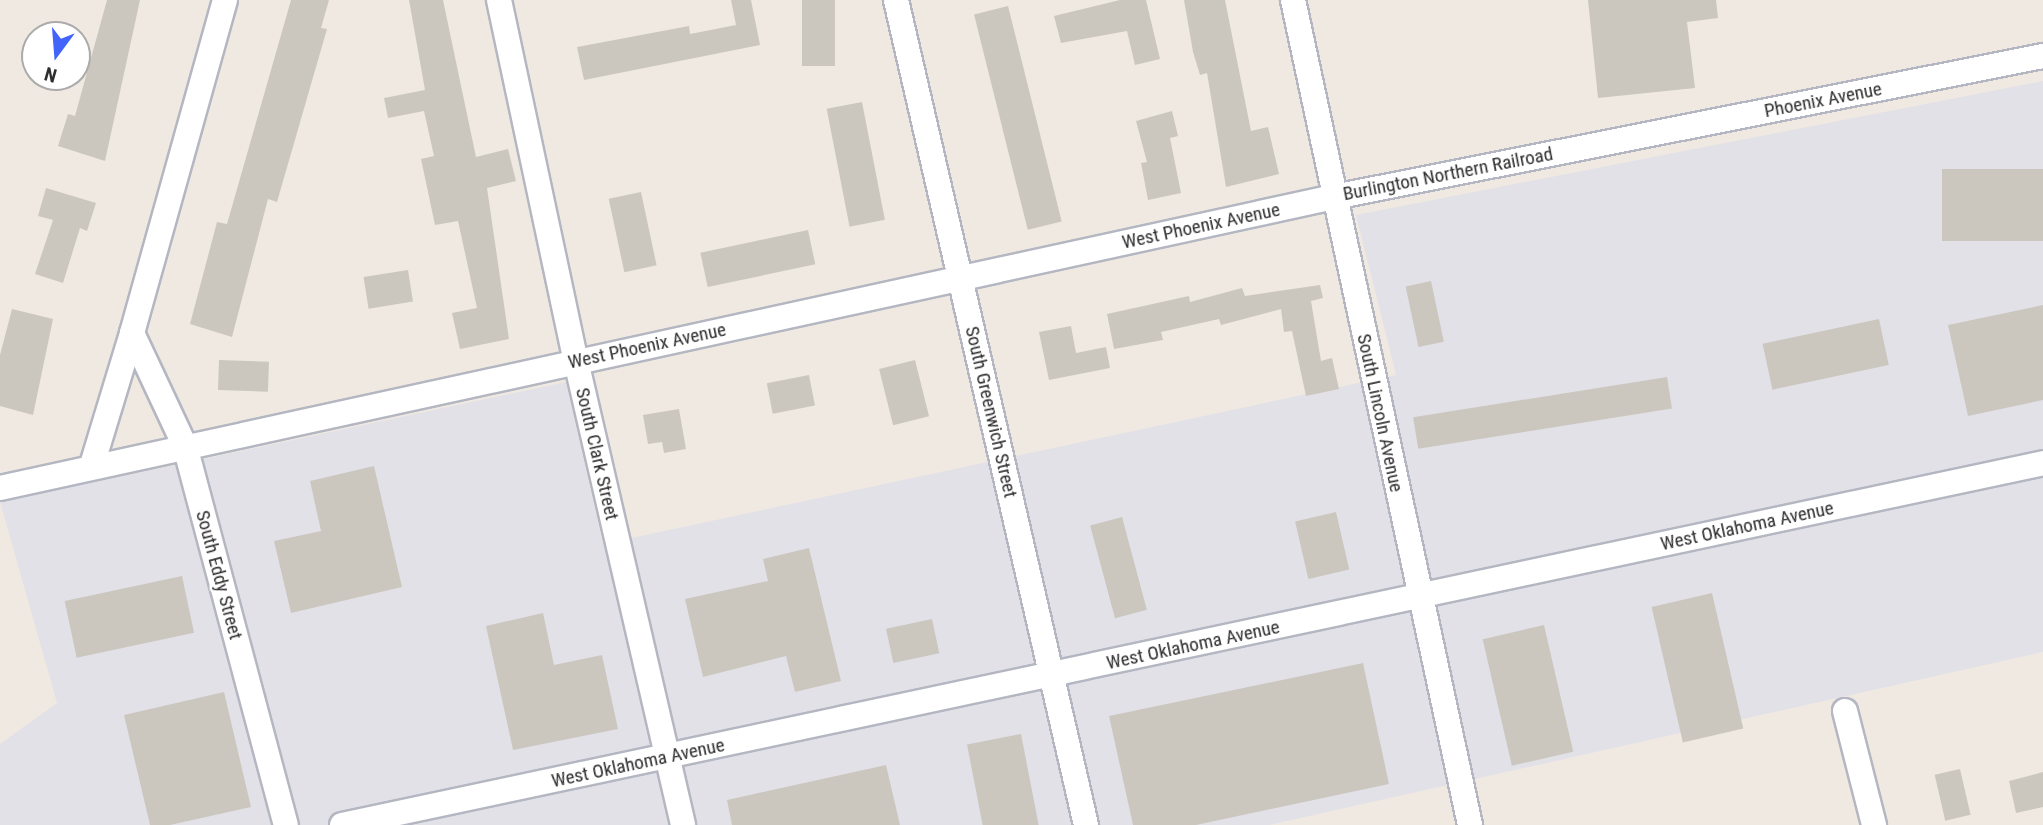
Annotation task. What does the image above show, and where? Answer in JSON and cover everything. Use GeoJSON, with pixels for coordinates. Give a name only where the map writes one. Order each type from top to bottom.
{"type":"FeatureCollection","features":[{"type":"Feature","properties":{"kind":"street"},"geometry":{"type":"LineString","coordinates":[[92,465],[225,0]]}},
{"type":"Feature","properties":{"kind":"street","name":"South Clark Street"},"geometry":{"type":"LineString","coordinates":[[499,0],[576,361],[683,825]]}},
{"type":"Feature","properties":{"kind":"street","name":"South Greenwich Street"},"geometry":{"type":"LineString","coordinates":[[896,0],[1086,825]]}},
{"type":"Feature","properties":{"kind":"street","name":"South Lincoln Avenue"},"geometry":{"type":"LineString","coordinates":[[1293,0],[1470,825]]}},
{"type":"Feature","properties":{"kind":"street","name":"Phoenix Avenue"},"geometry":{"type":"LineString","coordinates":[[1602,144],[2043,56]]}},
{"type":"Feature","properties":{"kind":"street","name":"Burlington Northern Railroad"},"geometry":{"type":"LineString","coordinates":[[1294,206],[1602,144]]}},
{"type":"Feature","properties":{"kind":"street","name":"West Phoenix Avenue"},"geometry":{"type":"LineString","coordinates":[[0,488],[92,465],[1294,206]]}},
{"type":"Feature","properties":{"kind":"street","name":"South Eddy Street"},"geometry":{"type":"LineString","coordinates":[[132,332],[185,446],[286,825]]}},
{"type":"Feature","properties":{"kind":"street","name":"West Oklahoma Avenue"},"geometry":{"type":"LineString","coordinates":[[342,825],[2043,463]]}},
{"type":"Feature","properties":{"kind":"street"},"geometry":{"type":"LineString","coordinates":[[1845,711],[1874,825]]}},
{"type":"Feature","properties":{"kind":"shaded area"},"geometry":{"type":"Polygon","coordinates":[[[2043,81],[2043,652],[1269,825],[0,825],[0,744],[57,703],[0,502],[566,382],[603,544],[1396,375],[1356,215],[2043,81]]]}},
{"type":"Feature","properties":{"kind":"building"},"geometry":{"type":"Polygon","coordinates":[[[107,0],[140,0],[105,161],[58,146],[68,114],[75,116],[82,91],[91,91],[91,58],[107,0]]]}},
{"type":"Feature","properties":{"kind":"building"},"geometry":{"type":"Polygon","coordinates":[[[291,0],[329,0],[321,28],[327,29],[277,202],[268,199],[232,337],[190,324],[217,222],[227,224],[291,0]]]}},
{"type":"Feature","properties":{"kind":"building"},"geometry":{"type":"Polygon","coordinates":[[[409,0],[443,0],[476,157],[508,149],[516,181],[487,188],[509,339],[460,349],[452,313],[477,308],[458,221],[435,225],[421,159],[434,156],[424,111],[388,118],[384,98],[425,90],[409,0]]]}},
{"type":"Feature","properties":{"kind":"building"},"geometry":{"type":"Polygon","coordinates":[[[731,0],[751,0],[760,45],[584,80],[577,47],[689,26],[690,34],[736,25],[731,0]]]}},
{"type":"Feature","properties":{"kind":"building"},"geometry":{"type":"Polygon","coordinates":[[[802,0],[835,0],[835,66],[802,66],[802,0]]]}},
{"type":"Feature","properties":{"kind":"building"},"geometry":{"type":"Polygon","coordinates":[[[1120,0],[1146,0],[1160,59],[1135,65],[1127,31],[1061,43],[1054,16],[1120,0]]]}},
{"type":"Feature","properties":{"kind":"building"},"geometry":{"type":"Polygon","coordinates":[[[1184,0],[1225,0],[1251,131],[1268,127],[1279,174],[1226,187],[1207,73],[1200,75],[1184,0]]]}},
{"type":"Feature","properties":{"kind":"building"},"geometry":{"type":"Polygon","coordinates":[[[1588,0],[1716,0],[1718,18],[1687,22],[1695,88],[1598,98],[1588,0]]]}},
{"type":"Feature","properties":{"kind":"building"},"geometry":{"type":"Polygon","coordinates":[[[1008,6],[1062,221],[1028,230],[974,14],[1008,6]]]}},
{"type":"Feature","properties":{"kind":"building"},"geometry":{"type":"Polygon","coordinates":[[[862,102],[885,220],[850,227],[827,109],[862,102]]]}},
{"type":"Feature","properties":{"kind":"building"},"geometry":{"type":"Polygon","coordinates":[[[1172,111],[1178,136],[1170,138],[1181,193],[1148,200],[1141,163],[1147,162],[1136,121],[1172,111]]]}},
{"type":"Feature","properties":{"kind":"building"},"geometry":{"type":"Polygon","coordinates":[[[1942,169],[2043,169],[2043,241],[1942,241],[1942,169]]]}},
{"type":"Feature","properties":{"kind":"building"},"geometry":{"type":"Polygon","coordinates":[[[46,188],[96,203],[87,231],[80,228],[63,283],[35,274],[53,220],[38,216],[46,188]]]}},
{"type":"Feature","properties":{"kind":"building"},"geometry":{"type":"Polygon","coordinates":[[[641,192],[657,265],[624,272],[609,199],[641,192]]]}},
{"type":"Feature","properties":{"kind":"building"},"geometry":{"type":"Polygon","coordinates":[[[808,230],[815,264],[708,287],[700,253],[808,230]]]}},
{"type":"Feature","properties":{"kind":"building"},"geometry":{"type":"Polygon","coordinates":[[[408,270],[413,302],[369,309],[364,277],[408,270]]]}},
{"type":"Feature","properties":{"kind":"building"},"geometry":{"type":"Polygon","coordinates":[[[1431,281],[1444,342],[1418,347],[1406,286],[1431,281]]]}},
{"type":"Feature","properties":{"kind":"building"},"geometry":{"type":"Polygon","coordinates":[[[1320,285],[1323,298],[1311,301],[1321,361],[1332,358],[1339,389],[1306,396],[1292,331],[1284,332],[1281,309],[1221,325],[1219,319],[1161,332],[1163,340],[1114,349],[1107,314],[1189,296],[1190,302],[1242,288],[1245,296],[1320,285]]]}},
{"type":"Feature","properties":{"kind":"building"},"geometry":{"type":"Polygon","coordinates":[[[2043,305],[2043,400],[1968,416],[1948,325],[2043,305]]]}},
{"type":"Feature","properties":{"kind":"building"},"geometry":{"type":"Polygon","coordinates":[[[12,309],[53,319],[33,415],[0,406],[0,355],[12,309]]]}},
{"type":"Feature","properties":{"kind":"building"},"geometry":{"type":"Polygon","coordinates":[[[1879,319],[1889,365],[1772,390],[1763,344],[1879,319]]]}},
{"type":"Feature","properties":{"kind":"building"},"geometry":{"type":"Polygon","coordinates":[[[1071,326],[1076,353],[1106,347],[1110,368],[1049,380],[1039,332],[1071,326]]]}},
{"type":"Feature","properties":{"kind":"building"},"geometry":{"type":"Polygon","coordinates":[[[219,360],[269,362],[268,392],[218,390],[219,360]]]}},
{"type":"Feature","properties":{"kind":"building"},"geometry":{"type":"Polygon","coordinates":[[[915,360],[929,416],[893,425],[879,369],[915,360]]]}},
{"type":"Feature","properties":{"kind":"building"},"geometry":{"type":"Polygon","coordinates":[[[809,375],[815,405],[773,414],[767,383],[809,375]]]}},
{"type":"Feature","properties":{"kind":"building"},"geometry":{"type":"Polygon","coordinates":[[[1667,377],[1672,409],[1418,449],[1413,417],[1667,377]]]}},
{"type":"Feature","properties":{"kind":"building"},"geometry":{"type":"Polygon","coordinates":[[[679,409],[686,449],[664,453],[662,442],[648,444],[643,415],[679,409]]]}},
{"type":"Feature","properties":{"kind":"building"},"geometry":{"type":"Polygon","coordinates":[[[374,466],[402,587],[291,613],[274,541],[321,531],[310,481],[374,466]]]}},
{"type":"Feature","properties":{"kind":"building"},"geometry":{"type":"Polygon","coordinates":[[[1336,512],[1349,569],[1308,579],[1295,521],[1336,512]]]}},
{"type":"Feature","properties":{"kind":"building"},"geometry":{"type":"Polygon","coordinates":[[[1122,517],[1147,610],[1115,618],[1090,526],[1122,517]]]}},
{"type":"Feature","properties":{"kind":"building"},"geometry":{"type":"Polygon","coordinates":[[[809,548],[841,681],[795,692],[786,656],[703,677],[685,599],[768,581],[763,559],[809,548]]]}},
{"type":"Feature","properties":{"kind":"building"},"geometry":{"type":"Polygon","coordinates":[[[182,576],[194,633],[77,658],[65,601],[182,576]]]}},
{"type":"Feature","properties":{"kind":"building"},"geometry":{"type":"Polygon","coordinates":[[[1712,593],[1743,728],[1683,742],[1652,607],[1712,593]]]}},
{"type":"Feature","properties":{"kind":"building"},"geometry":{"type":"Polygon","coordinates":[[[543,613],[554,665],[602,655],[618,729],[513,750],[486,626],[543,613]]]}},
{"type":"Feature","properties":{"kind":"building"},"geometry":{"type":"Polygon","coordinates":[[[932,619],[939,653],[893,663],[886,629],[932,619]]]}},
{"type":"Feature","properties":{"kind":"building"},"geometry":{"type":"Polygon","coordinates":[[[1544,625],[1573,752],[1512,766],[1483,639],[1544,625]]]}},
{"type":"Feature","properties":{"kind":"building"},"geometry":{"type":"Polygon","coordinates":[[[1363,663],[1389,784],[1196,825],[1133,825],[1109,716],[1363,663]]]}},
{"type":"Feature","properties":{"kind":"building"},"geometry":{"type":"Polygon","coordinates":[[[224,692],[251,807],[170,825],[150,825],[124,715],[224,692]]]}},
{"type":"Feature","properties":{"kind":"building"},"geometry":{"type":"Polygon","coordinates":[[[1021,734],[1039,825],[983,825],[967,744],[1021,734]]]}},
{"type":"Feature","properties":{"kind":"building"},"geometry":{"type":"Polygon","coordinates":[[[886,765],[900,825],[732,825],[727,800],[886,765]]]}},
{"type":"Feature","properties":{"kind":"building"},"geometry":{"type":"Polygon","coordinates":[[[1960,769],[1971,815],[1945,821],[1935,775],[1960,769]]]}},
{"type":"Feature","properties":{"kind":"building"},"geometry":{"type":"Polygon","coordinates":[[[2043,772],[2043,807],[2016,813],[2009,781],[2043,772]]]}}]}
